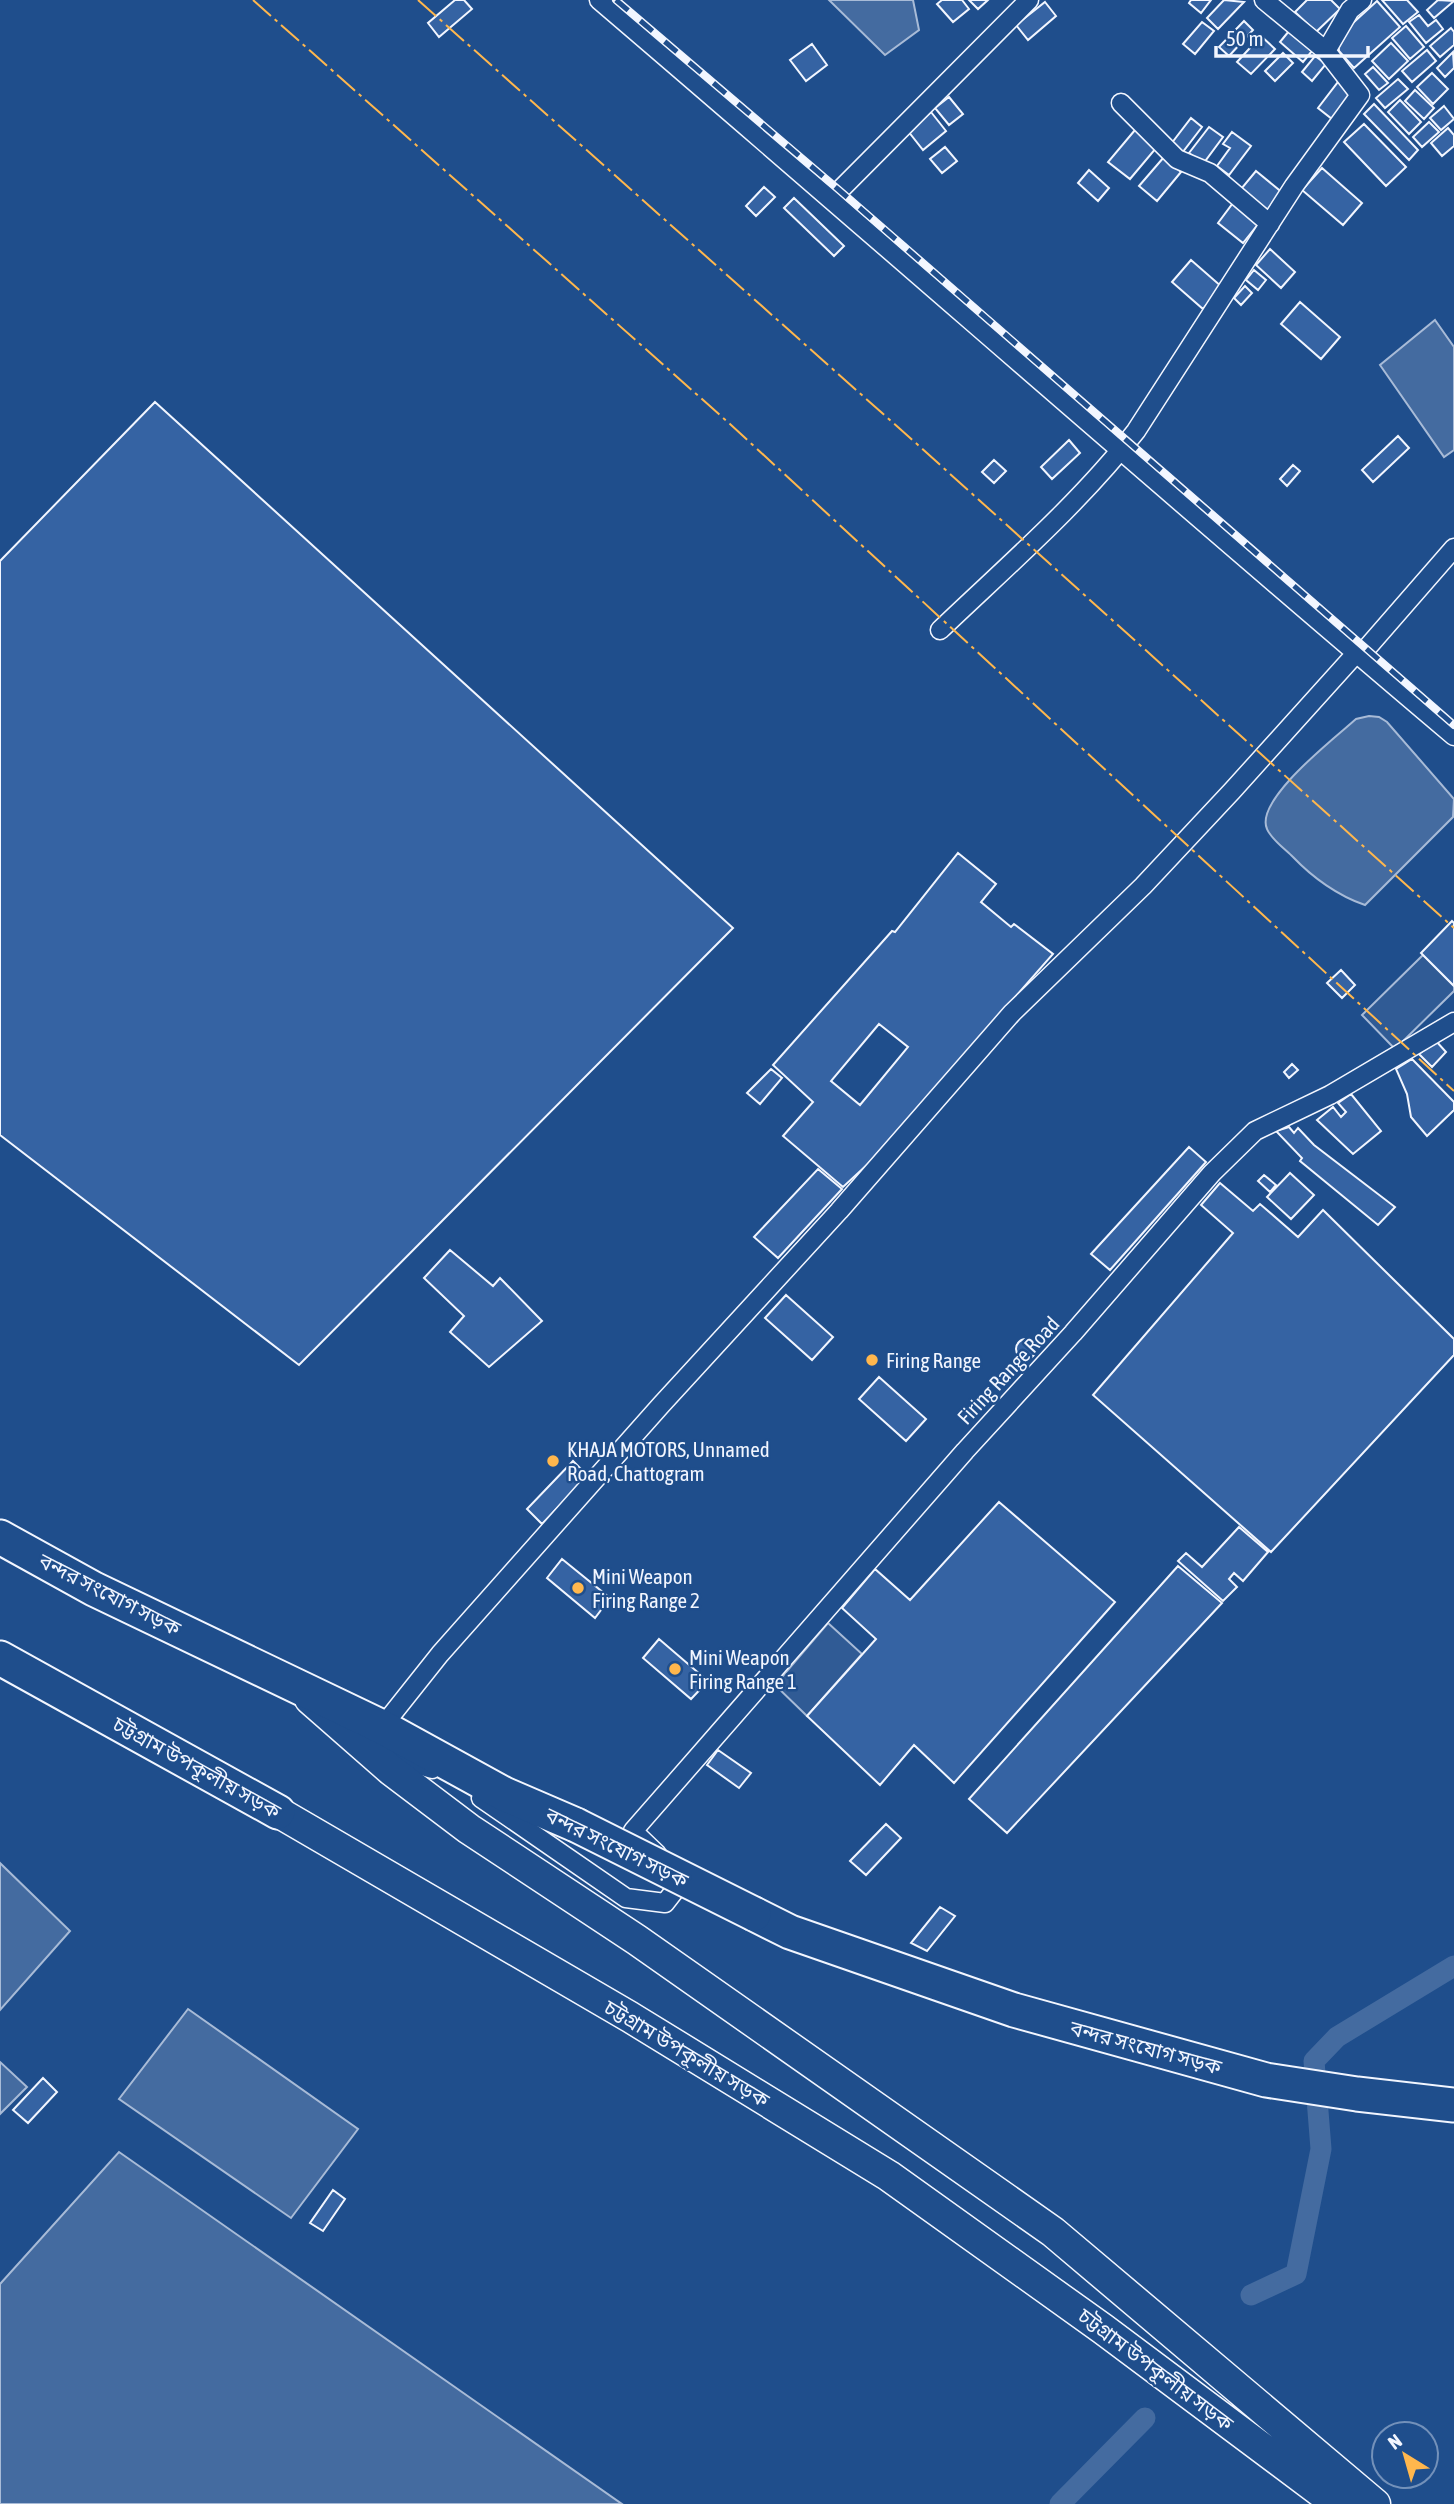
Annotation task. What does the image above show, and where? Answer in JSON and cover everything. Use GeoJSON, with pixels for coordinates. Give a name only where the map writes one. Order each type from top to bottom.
{"type":"FeatureCollection","features":[{"type":"Feature","properties":{"kind":"highway","name":"বন্দর সংযোগ সড়ক"},"geometry":{"type":"LineString","coordinates":[[0,1537],[94,1589],[294,1685],[375,1739],[576,1825],[790,1932],[1014,2010],[1266,2080],[1454,2105]]}},
{"type":"Feature","properties":{"kind":"highway","name":"চট্টগ্রাম উপকূলীয় সড়ক"},"geometry":{"type":"LineString","coordinates":[[0,1658],[278,1812]]}},
{"type":"Feature","properties":{"kind":"main road","name":"চট্টগ্রাম উপকূলীয় সড়ক"},"geometry":{"type":"LineString","coordinates":[[375,1739],[431,1800],[480,1836],[648,1948],[1053,2232],[1375,2504]]}},
{"type":"Feature","properties":{"kind":"main road","name":"চট্টগ্রাম উপকূলীয় সড়ক"},"geometry":{"type":"LineString","coordinates":[[278,1812],[630,2017],[889,2176],[1103,2329],[1337,2504]]}},
{"type":"Feature","properties":{"kind":"street"},"geometry":{"type":"LineString","coordinates":[[598,0],[1120,452],[1454,736]]}},
{"type":"Feature","properties":{"kind":"street"},"geometry":{"type":"LineString","coordinates":[[831,199],[1029,0]]}},
{"type":"Feature","properties":{"kind":"street"},"geometry":{"type":"LineString","coordinates":[[940,630],[1074,502],[1120,452],[1270,223],[1360,95],[1326,51],[1264,0]]}},
{"type":"Feature","properties":{"kind":"street"},"geometry":{"type":"LineString","coordinates":[[1326,51],[1350,10],[1362,0]]}},
{"type":"Feature","properties":{"kind":"street"},"geometry":{"type":"LineString","coordinates":[[1121,103],[1177,159],[1210,173],[1270,223]]}},
{"type":"Feature","properties":{"kind":"street"},"geometry":{"type":"LineString","coordinates":[[431,1800],[422,1781],[432,1769],[375,1739],[449,1644],[839,1211],[1012,1013],[1143,886],[1351,659],[1366,649],[1401,611],[1454,548]]}},
{"type":"Feature","properties":{"kind":"street","name":"Firing Range Road"},"geometry":{"type":"LineString","coordinates":[[432,1769],[471,1791],[626,1898],[665,1903],[679,1885],[682,1870],[655,1853],[633,1831],[1212,1173],[1255,1131],[1330,1095],[1454,1022]]}},
{"type":"Feature","properties":{"kind":"shaded area"},"geometry":{"type":"Polygon","coordinates":[[[829,0],[913,0],[919,30],[885,55],[829,0]]]}},
{"type":"Feature","properties":{"kind":"shaded area"},"geometry":{"type":"Polygon","coordinates":[[[1435,320],[1454,347],[1454,450],[1444,457],[1380,365],[1435,320]]]}},
{"type":"Feature","properties":{"kind":"shaded area"},"geometry":{"type":"Polygon","coordinates":[[[1379,717],[1387,722],[1454,799],[1453,817],[1365,905],[1335,891],[1308,872],[1272,836],[1267,829],[1266,817],[1284,786],[1299,770],[1356,719],[1379,717]]]}},
{"type":"Feature","properties":{"kind":"shaded area"},"geometry":{"type":"Polygon","coordinates":[[[1423,955],[1454,986],[1454,991],[1395,1049],[1362,1015],[1423,955]]]}},
{"type":"Feature","properties":{"kind":"shaded area"},"geometry":{"type":"Polygon","coordinates":[[[828,1623],[862,1654],[807,1716],[775,1685],[828,1623]]]}},
{"type":"Feature","properties":{"kind":"shaded area"},"geometry":{"type":"Polygon","coordinates":[[[0,1863],[70,1931],[0,2010],[0,1863]]]}},
{"type":"Feature","properties":{"kind":"shaded area"},"geometry":{"type":"Polygon","coordinates":[[[188,2009],[358,2129],[291,2218],[119,2099],[188,2009]]]}},
{"type":"Feature","properties":{"kind":"shaded area"},"geometry":{"type":"Polygon","coordinates":[[[0,2062],[27,2087],[0,2114],[0,2062]]]}},
{"type":"Feature","properties":{"kind":"shaded area"},"geometry":{"type":"Polygon","coordinates":[[[119,2152],[622,2504],[0,2504],[0,2284],[119,2152]]]}},
{"type":"Feature","properties":{"kind":"building"},"geometry":{"type":"Polygon","coordinates":[[[455,0],[464,0],[472,9],[439,37],[428,23],[455,0]]]}},
{"type":"Feature","properties":{"kind":"building"},"geometry":{"type":"Polygon","coordinates":[[[942,0],[962,0],[969,9],[953,22],[937,4],[942,0]]]}},
{"type":"Feature","properties":{"kind":"building"},"geometry":{"type":"Polygon","coordinates":[[[969,0],[988,0],[978,9],[969,0]]]}},
{"type":"Feature","properties":{"kind":"building"},"geometry":{"type":"Polygon","coordinates":[[[1191,0],[1211,0],[1201,13],[1189,3],[1191,0]]]}},
{"type":"Feature","properties":{"kind":"building"},"geometry":{"type":"Polygon","coordinates":[[[1224,0],[1244,2],[1218,29],[1207,18],[1224,0]]]}},
{"type":"Feature","properties":{"kind":"building"},"geometry":{"type":"Polygon","coordinates":[[[1307,0],[1331,0],[1340,9],[1316,32],[1295,12],[1307,0]]]}},
{"type":"Feature","properties":{"kind":"building"},"geometry":{"type":"Polygon","coordinates":[[[1382,0],[1407,0],[1418,12],[1403,24],[1382,0]]]}},
{"type":"Feature","properties":{"kind":"building"},"geometry":{"type":"Polygon","coordinates":[[[1438,0],[1454,1],[1434,18],[1427,10],[1438,0]]]}},
{"type":"Feature","properties":{"kind":"building"},"geometry":{"type":"Polygon","coordinates":[[[1377,1],[1400,27],[1354,68],[1339,51],[1338,41],[1342,33],[1377,1]]]}},
{"type":"Feature","properties":{"kind":"building"},"geometry":{"type":"Polygon","coordinates":[[[1045,2],[1056,16],[1028,40],[1016,25],[1045,2]]]}},
{"type":"Feature","properties":{"kind":"building"},"geometry":{"type":"Polygon","coordinates":[[[1419,15],[1428,26],[1436,20],[1443,29],[1426,43],[1409,22],[1419,15]]]}},
{"type":"Feature","properties":{"kind":"building"},"geometry":{"type":"Polygon","coordinates":[[[1244,21],[1253,30],[1229,56],[1219,47],[1244,21]]]}},
{"type":"Feature","properties":{"kind":"building"},"geometry":{"type":"Polygon","coordinates":[[[1202,22],[1214,31],[1195,54],[1183,44],[1202,22]]]}},
{"type":"Feature","properties":{"kind":"building"},"geometry":{"type":"Polygon","coordinates":[[[1406,26],[1424,47],[1410,59],[1392,38],[1406,26]]]}},
{"type":"Feature","properties":{"kind":"building"},"geometry":{"type":"Polygon","coordinates":[[[1451,28],[1454,32],[1454,45],[1440,57],[1430,46],[1451,28]]]}},
{"type":"Feature","properties":{"kind":"building"},"geometry":{"type":"Polygon","coordinates":[[[1289,31],[1312,51],[1303,62],[1280,42],[1289,31]]]}},
{"type":"Feature","properties":{"kind":"building"},"geometry":{"type":"Polygon","coordinates":[[[1261,36],[1275,49],[1251,74],[1237,62],[1261,36]]]}},
{"type":"Feature","properties":{"kind":"building"},"geometry":{"type":"Polygon","coordinates":[[[1391,43],[1408,61],[1389,79],[1372,61],[1391,43]]]}},
{"type":"Feature","properties":{"kind":"building"},"geometry":{"type":"Polygon","coordinates":[[[812,44],[827,65],[806,81],[790,60],[812,44]]]}},
{"type":"Feature","properties":{"kind":"building"},"geometry":{"type":"Polygon","coordinates":[[[1427,50],[1436,61],[1412,82],[1402,71],[1427,50]]]}},
{"type":"Feature","properties":{"kind":"building"},"geometry":{"type":"Polygon","coordinates":[[[1453,52],[1454,68],[1445,77],[1437,68],[1453,52]]]}},
{"type":"Feature","properties":{"kind":"building"},"geometry":{"type":"Polygon","coordinates":[[[1283,53],[1293,63],[1275,81],[1265,71],[1283,53]]]}},
{"type":"Feature","properties":{"kind":"building"},"geometry":{"type":"Polygon","coordinates":[[[1315,56],[1326,64],[1312,81],[1302,72],[1315,56]]]}},
{"type":"Feature","properties":{"kind":"building"},"geometry":{"type":"Polygon","coordinates":[[[1373,67],[1388,83],[1379,90],[1365,74],[1373,67]]]}},
{"type":"Feature","properties":{"kind":"building"},"geometry":{"type":"Polygon","coordinates":[[[1432,73],[1448,89],[1433,104],[1417,87],[1432,73]]]}},
{"type":"Feature","properties":{"kind":"building"},"geometry":{"type":"Polygon","coordinates":[[[1398,79],[1408,89],[1385,108],[1376,98],[1398,79]]]}},
{"type":"Feature","properties":{"kind":"building"},"geometry":{"type":"Polygon","coordinates":[[[1338,82],[1353,93],[1332,119],[1318,108],[1338,82]]]}},
{"type":"Feature","properties":{"kind":"building"},"geometry":{"type":"Polygon","coordinates":[[[1415,90],[1434,108],[1424,119],[1405,101],[1415,90]]]}},
{"type":"Feature","properties":{"kind":"building"},"geometry":{"type":"Polygon","coordinates":[[[949,97],[963,114],[949,125],[935,108],[949,97]]]}},
{"type":"Feature","properties":{"kind":"building"},"geometry":{"type":"Polygon","coordinates":[[[1400,100],[1421,122],[1409,134],[1388,112],[1400,100]]]}},
{"type":"Feature","properties":{"kind":"building"},"geometry":{"type":"Polygon","coordinates":[[[1374,104],[1418,150],[1409,160],[1364,114],[1374,104]]]}},
{"type":"Feature","properties":{"kind":"building"},"geometry":{"type":"Polygon","coordinates":[[[1444,106],[1454,119],[1441,130],[1430,118],[1444,106]]]}},
{"type":"Feature","properties":{"kind":"building"},"geometry":{"type":"Polygon","coordinates":[[[931,112],[946,131],[923,150],[908,131],[931,112]]]}},
{"type":"Feature","properties":{"kind":"building"},"geometry":{"type":"Polygon","coordinates":[[[1191,118],[1202,127],[1182,153],[1171,144],[1191,118]]]}},
{"type":"Feature","properties":{"kind":"building"},"geometry":{"type":"Polygon","coordinates":[[[1429,122],[1439,132],[1422,147],[1413,137],[1429,122]]]}},
{"type":"Feature","properties":{"kind":"building"},"geometry":{"type":"Polygon","coordinates":[[[1364,124],[1406,167],[1386,186],[1344,142],[1364,124]]]}},
{"type":"Feature","properties":{"kind":"building"},"geometry":{"type":"Polygon","coordinates":[[[1209,127],[1223,137],[1203,164],[1189,153],[1209,127]]]}},
{"type":"Feature","properties":{"kind":"building"},"geometry":{"type":"Polygon","coordinates":[[[1448,128],[1454,135],[1454,146],[1442,156],[1431,143],[1448,128]]]}},
{"type":"Feature","properties":{"kind":"building"},"geometry":{"type":"Polygon","coordinates":[[[1135,130],[1157,147],[1130,179],[1108,162],[1135,130]]]}},
{"type":"Feature","properties":{"kind":"building"},"geometry":{"type":"Polygon","coordinates":[[[1232,132],[1251,146],[1229,175],[1217,166],[1230,148],[1223,144],[1232,132]]]}},
{"type":"Feature","properties":{"kind":"building"},"geometry":{"type":"Polygon","coordinates":[[[945,147],[957,161],[942,173],[930,159],[945,147]]]}},
{"type":"Feature","properties":{"kind":"building"},"geometry":{"type":"Polygon","coordinates":[[[1164,157],[1181,172],[1157,201],[1139,186],[1164,157]]]}},
{"type":"Feature","properties":{"kind":"building"},"geometry":{"type":"Polygon","coordinates":[[[1322,168],[1362,203],[1343,225],[1302,190],[1322,168]]]}},
{"type":"Feature","properties":{"kind":"building"},"geometry":{"type":"Polygon","coordinates":[[[1089,170],[1109,188],[1098,201],[1078,183],[1089,170]]]}},
{"type":"Feature","properties":{"kind":"building"},"geometry":{"type":"Polygon","coordinates":[[[1256,171],[1284,194],[1270,212],[1241,189],[1256,171]]]}},
{"type":"Feature","properties":{"kind":"building"},"geometry":{"type":"Polygon","coordinates":[[[764,187],[775,197],[756,216],[746,206],[764,187]]]}},
{"type":"Feature","properties":{"kind":"building"},"geometry":{"type":"Polygon","coordinates":[[[794,198],[844,246],[834,256],[784,208],[794,198]]]}},
{"type":"Feature","properties":{"kind":"building"},"geometry":{"type":"Polygon","coordinates":[[[1233,203],[1259,223],[1243,243],[1218,223],[1233,203]]]}},
{"type":"Feature","properties":{"kind":"building"},"geometry":{"type":"Polygon","coordinates":[[[1270,249],[1295,272],[1281,288],[1256,265],[1270,249]]]}},
{"type":"Feature","properties":{"kind":"building"},"geometry":{"type":"Polygon","coordinates":[[[1191,260],[1222,287],[1203,309],[1172,282],[1191,260]]]}},
{"type":"Feature","properties":{"kind":"building"},"geometry":{"type":"Polygon","coordinates":[[[1254,270],[1266,280],[1258,290],[1246,280],[1254,270]]]}},
{"type":"Feature","properties":{"kind":"building"},"geometry":{"type":"Polygon","coordinates":[[[1245,286],[1252,293],[1241,305],[1234,298],[1245,286]]]}},
{"type":"Feature","properties":{"kind":"building"},"geometry":{"type":"Polygon","coordinates":[[[1300,302],[1340,337],[1321,359],[1281,324],[1300,302]]]}},
{"type":"Feature","properties":{"kind":"building"},"geometry":{"type":"Polygon","coordinates":[[[155,402],[733,928],[299,1365],[0,1135],[0,561],[155,402]]]}},
{"type":"Feature","properties":{"kind":"building"},"geometry":{"type":"Polygon","coordinates":[[[1398,436],[1409,448],[1373,482],[1362,470],[1398,436]]]}},
{"type":"Feature","properties":{"kind":"building"},"geometry":{"type":"Polygon","coordinates":[[[1069,440],[1080,453],[1052,479],[1041,467],[1069,440]]]}},
{"type":"Feature","properties":{"kind":"building"},"geometry":{"type":"Polygon","coordinates":[[[994,460],[1006,471],[994,483],[982,472],[994,460]]]}},
{"type":"Feature","properties":{"kind":"building"},"geometry":{"type":"Polygon","coordinates":[[[1293,465],[1300,471],[1287,486],[1280,479],[1293,465]]]}},
{"type":"Feature","properties":{"kind":"building"},"geometry":{"type":"Polygon","coordinates":[[[958,853],[996,884],[981,902],[1011,927],[1014,924],[1053,954],[869,1163],[843,1187],[783,1136],[813,1102],[773,1065],[892,931],[895,932],[958,853]],[[879,1024],[831,1081],[860,1105],[908,1047],[879,1024]]]}},
{"type":"Feature","properties":{"kind":"building"},"geometry":{"type":"Polygon","coordinates":[[[1452,921],[1454,923],[1454,986],[1421,953],[1452,921]]]}},
{"type":"Feature","properties":{"kind":"building"},"geometry":{"type":"Polygon","coordinates":[[[1341,970],[1355,985],[1342,998],[1327,983],[1341,970]]]}},
{"type":"Feature","properties":{"kind":"building"},"geometry":{"type":"Polygon","coordinates":[[[1436,1041],[1446,1052],[1432,1067],[1419,1054],[1436,1041]]]}},
{"type":"Feature","properties":{"kind":"building"},"geometry":{"type":"Polygon","coordinates":[[[1412,1059],[1454,1102],[1454,1110],[1427,1136],[1411,1117],[1407,1094],[1396,1069],[1412,1059]]]}},
{"type":"Feature","properties":{"kind":"building"},"geometry":{"type":"Polygon","coordinates":[[[1292,1064],[1298,1070],[1289,1078],[1284,1072],[1292,1064]]]}},
{"type":"Feature","properties":{"kind":"building"},"geometry":{"type":"Polygon","coordinates":[[[771,1069],[782,1078],[760,1104],[747,1093],[771,1069]]]}},
{"type":"Feature","properties":{"kind":"building"},"geometry":{"type":"Polygon","coordinates":[[[1351,1094],[1381,1131],[1353,1154],[1317,1120],[1333,1107],[1341,1117],[1346,1112],[1338,1103],[1351,1094]]]}},
{"type":"Feature","properties":{"kind":"building"},"geometry":{"type":"Polygon","coordinates":[[[1289,1127],[1294,1133],[1298,1128],[1314,1145],[1395,1207],[1378,1225],[1300,1161],[1302,1158],[1276,1131],[1289,1127]]]}},
{"type":"Feature","properties":{"kind":"building"},"geometry":{"type":"Polygon","coordinates":[[[1189,1147],[1206,1162],[1110,1270],[1091,1254],[1189,1147]]]}},
{"type":"Feature","properties":{"kind":"building"},"geometry":{"type":"Polygon","coordinates":[[[818,1169],[842,1189],[778,1258],[754,1237],[818,1169]]]}},
{"type":"Feature","properties":{"kind":"building"},"geometry":{"type":"Polygon","coordinates":[[[1290,1173],[1314,1195],[1291,1219],[1267,1197],[1290,1173]]]}},
{"type":"Feature","properties":{"kind":"building"},"geometry":{"type":"Polygon","coordinates":[[[1264,1175],[1276,1185],[1270,1192],[1258,1181],[1264,1175]]]}},
{"type":"Feature","properties":{"kind":"building"},"geometry":{"type":"Polygon","coordinates":[[[1220,1183],[1253,1211],[1260,1204],[1298,1237],[1323,1210],[1454,1339],[1454,1355],[1271,1552],[1093,1395],[1233,1233],[1201,1205],[1220,1183]]]}},
{"type":"Feature","properties":{"kind":"building"},"geometry":{"type":"Polygon","coordinates":[[[450,1250],[493,1286],[500,1278],[542,1321],[489,1367],[450,1332],[464,1316],[424,1278],[450,1250]]]}},
{"type":"Feature","properties":{"kind":"building"},"geometry":{"type":"Polygon","coordinates":[[[786,1295],[833,1337],[812,1360],[765,1318],[786,1295]]]}},
{"type":"Feature","properties":{"kind":"building"},"geometry":{"type":"Polygon","coordinates":[[[1026,1339],[1033,1342],[1036,1349],[1033,1356],[1026,1359],[1019,1356],[1016,1349],[1019,1342],[1026,1339]]]}},
{"type":"Feature","properties":{"kind":"building"},"geometry":{"type":"Polygon","coordinates":[[[879,1377],[926,1419],[906,1441],[859,1399],[879,1377]]]}},
{"type":"Feature","properties":{"kind":"building"},"geometry":{"type":"Polygon","coordinates":[[[573,1461],[588,1476],[542,1524],[527,1509],[573,1461]]]}},
{"type":"Feature","properties":{"kind":"building"},"geometry":{"type":"Polygon","coordinates":[[[999,1502],[1115,1602],[954,1783],[914,1745],[880,1785],[807,1716],[876,1639],[842,1608],[875,1569],[910,1600],[999,1502]]]}},
{"type":"Feature","properties":{"kind":"building"},"geometry":{"type":"Polygon","coordinates":[[[1239,1527],[1268,1552],[1243,1581],[1234,1573],[1229,1579],[1237,1587],[1223,1601],[1178,1561],[1186,1553],[1202,1567],[1239,1527]]]}},
{"type":"Feature","properties":{"kind":"building","name":"Mini Weapon Firing Range 2"},"geometry":{"type":"Polygon","coordinates":[[[562,1559],[610,1598],[595,1618],[547,1578],[562,1559]]]}},
{"type":"Feature","properties":{"kind":"building"},"geometry":{"type":"Polygon","coordinates":[[[1178,1566],[1222,1603],[1007,1833],[969,1799],[1178,1566]]]}},
{"type":"Feature","properties":{"kind":"building","name":"Mini Weapon Firing Range 1"},"geometry":{"type":"Polygon","coordinates":[[[659,1639],[708,1681],[691,1699],[643,1658],[659,1639]]]}},
{"type":"Feature","properties":{"kind":"building"},"geometry":{"type":"Polygon","coordinates":[[[718,1750],[751,1773],[739,1788],[707,1765],[718,1750]]]}},
{"type":"Feature","properties":{"kind":"building"},"geometry":{"type":"Polygon","coordinates":[[[886,1824],[901,1838],[866,1875],[850,1861],[886,1824]]]}},
{"type":"Feature","properties":{"kind":"building"},"geometry":{"type":"Polygon","coordinates":[[[940,1907],[955,1916],[927,1951],[911,1943],[940,1907]]]}},
{"type":"Feature","properties":{"kind":"building"},"geometry":{"type":"Polygon","coordinates":[[[43,2078],[57,2092],[28,2123],[13,2110],[43,2078]]]}},
{"type":"Feature","properties":{"kind":"building"},"geometry":{"type":"Polygon","coordinates":[[[333,2190],[345,2199],[323,2231],[310,2223],[333,2190]]]}},
{"type":"Feature","properties":{"kind":"waterway"},"geometry":{"type":"LineString","coordinates":[[1251,2295],[1296,2274],[1321,2149],[1314,2061],[1337,2037],[1454,1966]]}},
{"type":"Feature","properties":{"kind":"waterway"},"geometry":{"type":"LineString","coordinates":[[1060,2504],[1145,2418]]}},
{"type":"Feature","properties":{"kind":"railway"},"geometry":{"type":"LineString","coordinates":[[616,0],[839,190],[1454,725]]}},
{"type":"Feature","properties":{"kind":"power"},"geometry":{"type":"LineString","coordinates":[[253,0],[730,424],[1454,1091]]}},
{"type":"Feature","properties":{"kind":"power"},"geometry":{"type":"LineString","coordinates":[[418,0],[918,445],[1454,928]]}},
{"type":"Feature","properties":{"kind":"place","name":"Firing Range"},"geometry":{"type":"Point","coordinates":[872,1360]}},
{"type":"Feature","properties":{"kind":"place","name":"KHAJA MOTORS, Unnamed Road, Chattogram"},"geometry":{"type":"Point","coordinates":[553,1461]}},
{"type":"Feature","properties":{"kind":"place","name":"Mini Weapon Firing Range 2"},"geometry":{"type":"Point","coordinates":[578,1588]}},
{"type":"Feature","properties":{"kind":"place","name":"Mini Weapon Firing Range 1"},"geometry":{"type":"Point","coordinates":[675,1669]}}]}
